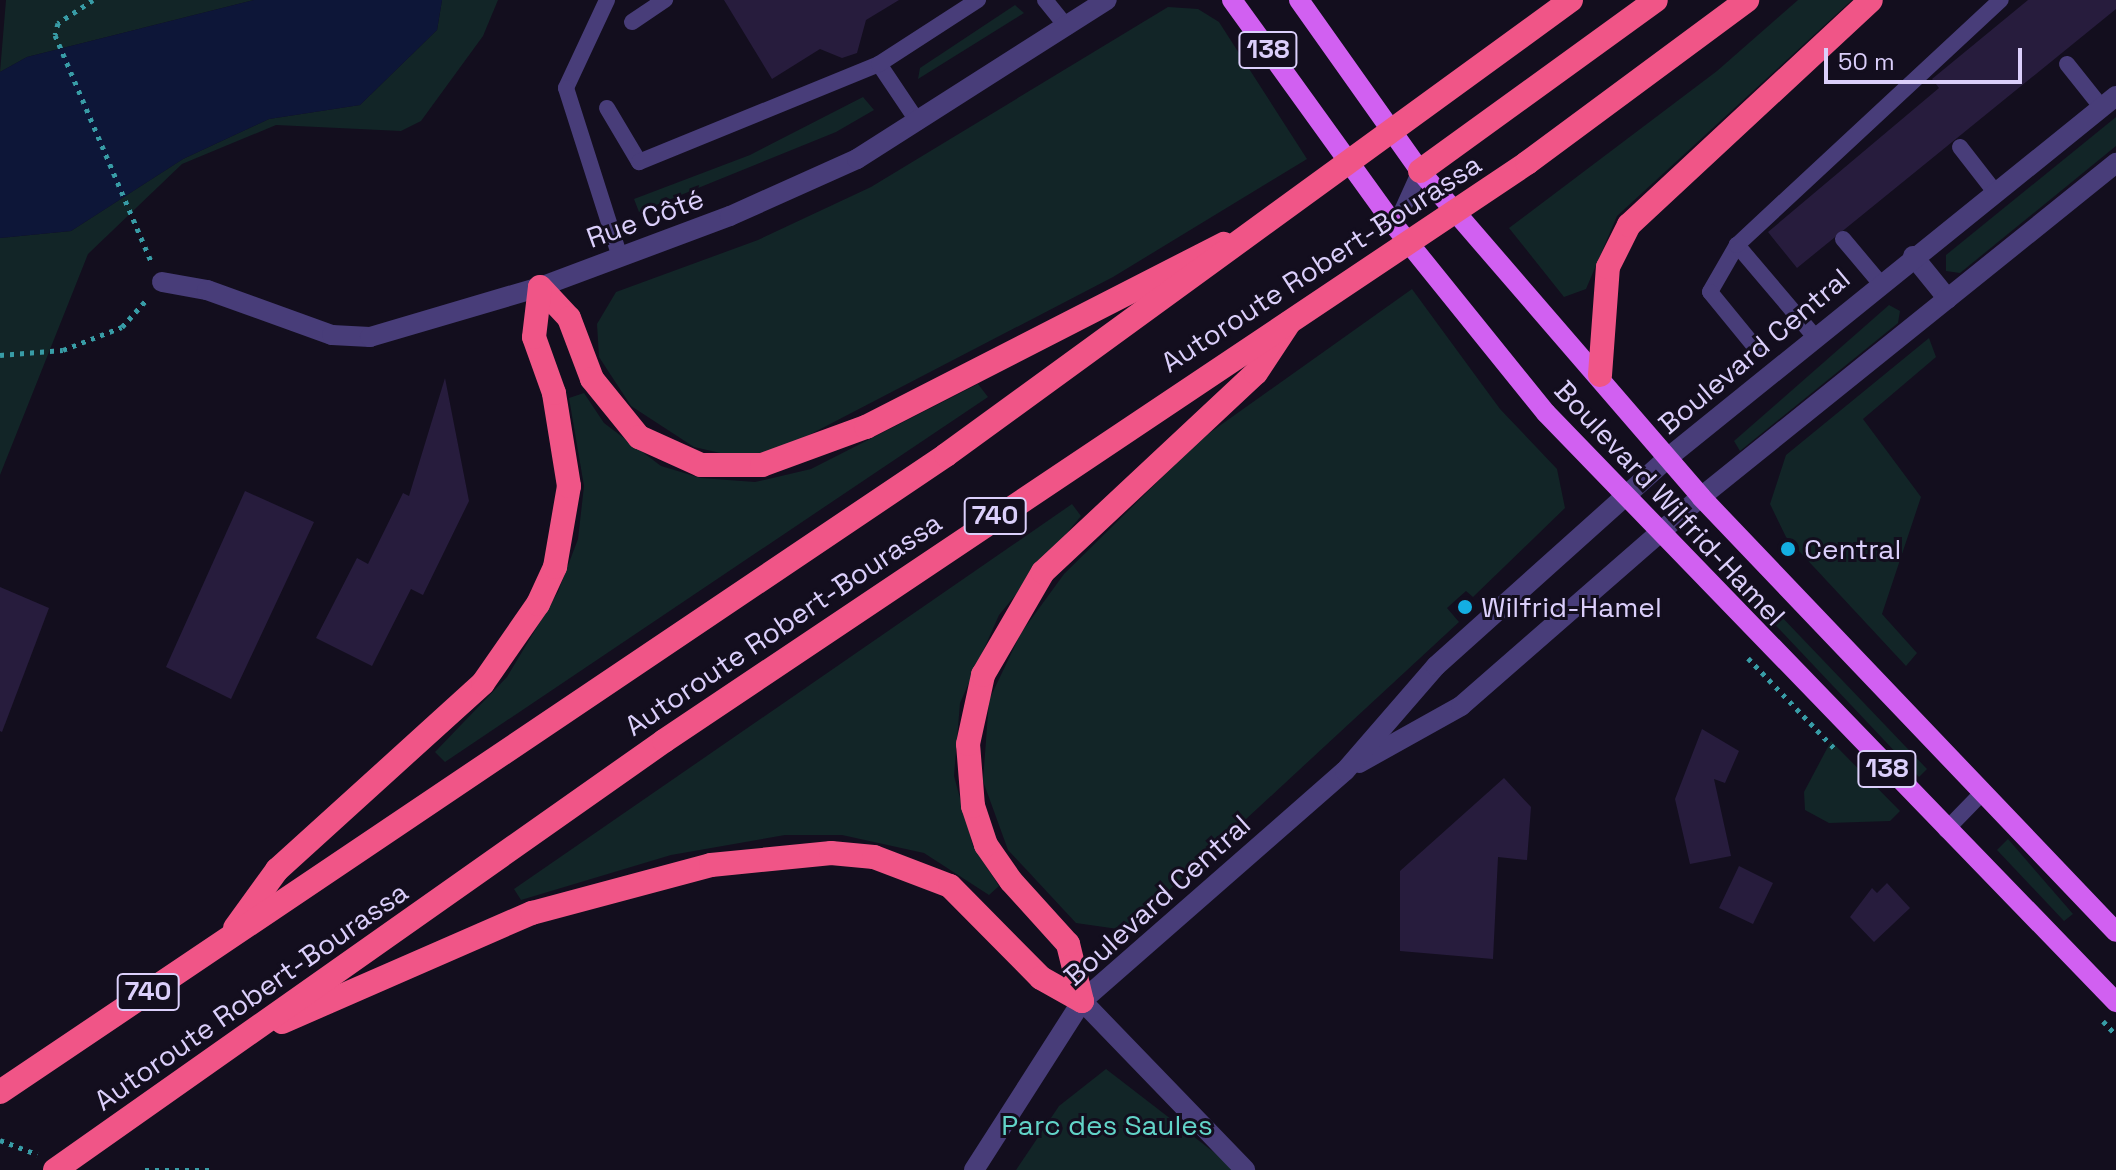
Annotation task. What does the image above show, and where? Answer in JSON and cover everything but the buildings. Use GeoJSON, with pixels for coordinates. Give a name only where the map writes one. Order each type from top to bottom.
{"type":"FeatureCollection","features":[{"type":"Feature","properties":{"kind":"highway","name":"Autoroute Robert-Bourassa"},"geometry":{"type":"LineString","coordinates":[[0,1092],[609,687],[1286,214],[1571,0]]}},
{"type":"Feature","properties":{"kind":"highway"},"geometry":{"type":"LineString","coordinates":[[1420,171],[1656,0]]}},
{"type":"Feature","properties":{"kind":"highway","name":"Autoroute Robert-Bourassa"},"geometry":{"type":"LineString","coordinates":[[55,1170],[664,741],[1297,312],[1527,163],[1747,0]]}},
{"type":"Feature","properties":{"kind":"highway"},"geometry":{"type":"LineString","coordinates":[[1600,375],[1608,267],[1629,225],[1871,0]]}},
{"type":"Feature","properties":{"kind":"highway"},"geometry":{"type":"LineString","coordinates":[[540,287],[569,318],[592,379],[639,437],[701,465],[762,465],[866,427],[1286,214]]}},
{"type":"Feature","properties":{"kind":"highway"},"geometry":{"type":"LineString","coordinates":[[226,941],[277,870],[483,683],[538,604],[555,567],[569,486],[554,393],[534,337],[540,287]]}},
{"type":"Feature","properties":{"kind":"highway"},"geometry":{"type":"LineString","coordinates":[[1082,1001],[1068,944],[1002,869],[973,806],[968,744],[983,675],[1043,572],[1256,373],[1297,312]]}},
{"type":"Feature","properties":{"kind":"highway"},"geometry":{"type":"LineString","coordinates":[[246,1036],[532,913],[711,865],[786,854],[874,857],[950,886],[1041,978],[1082,1001]]}},
{"type":"Feature","properties":{"kind":"main road","name":"Boulevard Wilfrid-Hamel"},"geometry":{"type":"LineString","coordinates":[[1232,0],[1395,226],[1620,497],[2116,1002]]}},
{"type":"Feature","properties":{"kind":"main road","name":"Boulevard Wilfrid-Hamel"},"geometry":{"type":"LineString","coordinates":[[1299,0],[1420,171],[1483,247],[1670,456],[1701,497],[2116,932]]}},
{"type":"Feature","properties":{"kind":"street","name":"Rue Côté"},"geometry":{"type":"LineString","coordinates":[[162,282],[207,290],[332,335],[370,337],[540,287],[788,192],[918,122],[1107,0]]}},
{"type":"Feature","properties":{"kind":"street","name":"Boulevard Central"},"geometry":{"type":"LineString","coordinates":[[974,1170],[1082,1001],[1345,771],[1436,666],[1620,497],[1913,256],[2109,102]]}},
{"type":"Feature","properties":{"kind":"street","name":"Boulevard Central"},"geometry":{"type":"LineString","coordinates":[[1345,771],[1461,706],[1701,497],[2116,163]]}},
{"type":"Feature","properties":{"kind":"street"},"geometry":{"type":"LineString","coordinates":[[1913,256],[1948,299]]}},
{"type":"Feature","properties":{"kind":"street"},"geometry":{"type":"LineString","coordinates":[[1082,1001],[1245,1170]]}},
{"type":"Feature","properties":{"kind":"lane"},"geometry":{"type":"LineString","coordinates":[[607,0],[566,88],[620,257]]}},
{"type":"Feature","properties":{"kind":"lane"},"geometry":{"type":"LineString","coordinates":[[632,22],[665,0]]}},
{"type":"Feature","properties":{"kind":"lane"},"geometry":{"type":"LineString","coordinates":[[607,108],[639,162],[879,64],[978,0]]}},
{"type":"Feature","properties":{"kind":"lane"},"geometry":{"type":"LineString","coordinates":[[1045,0],[1067,27]]}},
{"type":"Feature","properties":{"kind":"lane"},"geometry":{"type":"LineString","coordinates":[[1755,347],[1710,292],[1737,245],[2001,0]]}},
{"type":"Feature","properties":{"kind":"lane"},"geometry":{"type":"LineString","coordinates":[[879,64],[918,122]]}},
{"type":"Feature","properties":{"kind":"lane"},"geometry":{"type":"LineString","coordinates":[[2067,64],[2109,102]]}},
{"type":"Feature","properties":{"kind":"lane"},"geometry":{"type":"LineString","coordinates":[[1960,147],[1995,192]]}},
{"type":"Feature","properties":{"kind":"lane"},"geometry":{"type":"LineString","coordinates":[[1395,226],[1420,171]]}},
{"type":"Feature","properties":{"kind":"lane"},"geometry":{"type":"LineString","coordinates":[[1843,239],[1880,283]]}},
{"type":"Feature","properties":{"kind":"lane"},"geometry":{"type":"LineString","coordinates":[[1737,245],[1815,337]]}},
{"type":"Feature","properties":{"kind":"lane"},"geometry":{"type":"LineString","coordinates":[[1946,830],[1982,793]]}},
{"type":"Feature","properties":{"kind":"path"},"geometry":{"type":"LineString","coordinates":[[0,355],[63,350],[122,327],[162,282],[121,203],[55,35],[58,23],[93,0]]}},
{"type":"Feature","properties":{"kind":"path"},"geometry":{"type":"LineString","coordinates":[[1757,670],[1829,743]]}},
{"type":"Feature","properties":{"kind":"path"},"geometry":{"type":"LineString","coordinates":[[145,1170],[212,1170]]}},
{"type":"Feature","properties":{"kind":"green space"},"geometry":{"type":"Polygon","coordinates":[[[6,0],[254,0],[27,57],[0,72],[6,0]]]}},
{"type":"Feature","properties":{"kind":"green space"},"geometry":{"type":"Polygon","coordinates":[[[442,0],[498,0],[483,36],[421,121],[401,131],[276,125],[182,164],[88,254],[0,475],[0,238],[71,231],[183,159],[269,119],[360,105],[437,30],[442,0]]]}},
{"type":"Feature","properties":{"kind":"green space"},"geometry":{"type":"Polygon","coordinates":[[[1798,0],[1852,0],[1617,216],[1586,289],[1564,297],[1509,228],[1717,71],[1798,0]]]}},
{"type":"Feature","properties":{"kind":"green space"},"geometry":{"type":"Polygon","coordinates":[[[1015,5],[1024,13],[918,79],[920,68],[1015,5]]]}},
{"type":"Feature","properties":{"kind":"green space"},"geometry":{"type":"Polygon","coordinates":[[[1168,7],[1198,9],[1219,22],[1307,159],[1113,277],[782,449],[738,457],[694,447],[631,406],[599,357],[597,324],[616,292],[758,240],[871,187],[1168,7]]]}},
{"type":"Feature","properties":{"kind":"green space"},"geometry":{"type":"Polygon","coordinates":[[[863,97],[874,110],[836,132],[639,212],[634,199],[750,155],[863,97]]]}},
{"type":"Feature","properties":{"kind":"green space"},"geometry":{"type":"Polygon","coordinates":[[[2116,117],[2116,146],[1960,273],[1946,271],[1946,255],[2116,117]]]}},
{"type":"Feature","properties":{"kind":"green space"},"geometry":{"type":"Polygon","coordinates":[[[1412,289],[1500,409],[1557,469],[1565,508],[1473,597],[1466,591],[1447,608],[1459,622],[1137,920],[1118,929],[1076,923],[1008,850],[983,781],[989,700],[1021,633],[1064,574],[1201,439],[1412,289]]]}},
{"type":"Feature","properties":{"kind":"green space"},"geometry":{"type":"Polygon","coordinates":[[[1889,305],[1900,311],[1898,323],[1740,451],[1734,441],[1889,305]]]}},
{"type":"Feature","properties":{"kind":"green space"},"geometry":{"type":"Polygon","coordinates":[[[1929,338],[1936,357],[1863,419],[1921,497],[1882,614],[1917,653],[1906,666],[1786,537],[1770,504],[1786,455],[1929,338]]]}},
{"type":"Feature","properties":{"kind":"green space"},"geometry":{"type":"Polygon","coordinates":[[[978,384],[988,397],[445,762],[435,752],[507,677],[558,592],[578,539],[584,486],[569,398],[584,393],[604,423],[661,466],[701,478],[755,482],[811,469],[978,384]]]}},
{"type":"Feature","properties":{"kind":"green space"},"geometry":{"type":"Polygon","coordinates":[[[1072,504],[1081,516],[999,615],[960,703],[954,776],[973,846],[999,886],[989,895],[924,853],[842,835],[785,835],[671,855],[521,900],[514,889],[1072,504]]]}},
{"type":"Feature","properties":{"kind":"green space"},"geometry":{"type":"Polygon","coordinates":[[[1754,588],[1927,769],[1919,777],[1747,595],[1754,588]]]}},
{"type":"Feature","properties":{"kind":"green space"},"geometry":{"type":"Polygon","coordinates":[[[1831,741],[1900,811],[1890,821],[1829,823],[1805,810],[1804,792],[1831,741]]]}},
{"type":"Feature","properties":{"kind":"green space"},"geometry":{"type":"Polygon","coordinates":[[[2008,839],[2073,914],[2064,921],[1997,850],[2008,839]]]}},
{"type":"Feature","properties":{"kind":"green space","name":"Parc des Saules"},"geometry":{"type":"Polygon","coordinates":[[[1106,1069],[1237,1170],[1016,1170],[1059,1106],[1106,1069]]]}},
{"type":"Feature","properties":{"kind":"water"},"geometry":{"type":"Polygon","coordinates":[[[254,0],[442,0],[437,30],[360,105],[269,119],[183,159],[71,231],[0,238],[0,72],[27,57],[254,0]]]}},
{"type":"Feature","properties":{"kind":"place","name":"Central"},"geometry":{"type":"Point","coordinates":[1788,549]}},
{"type":"Feature","properties":{"kind":"place","name":"Wilfrid-Hamel"},"geometry":{"type":"Point","coordinates":[1465,607]}}]}
